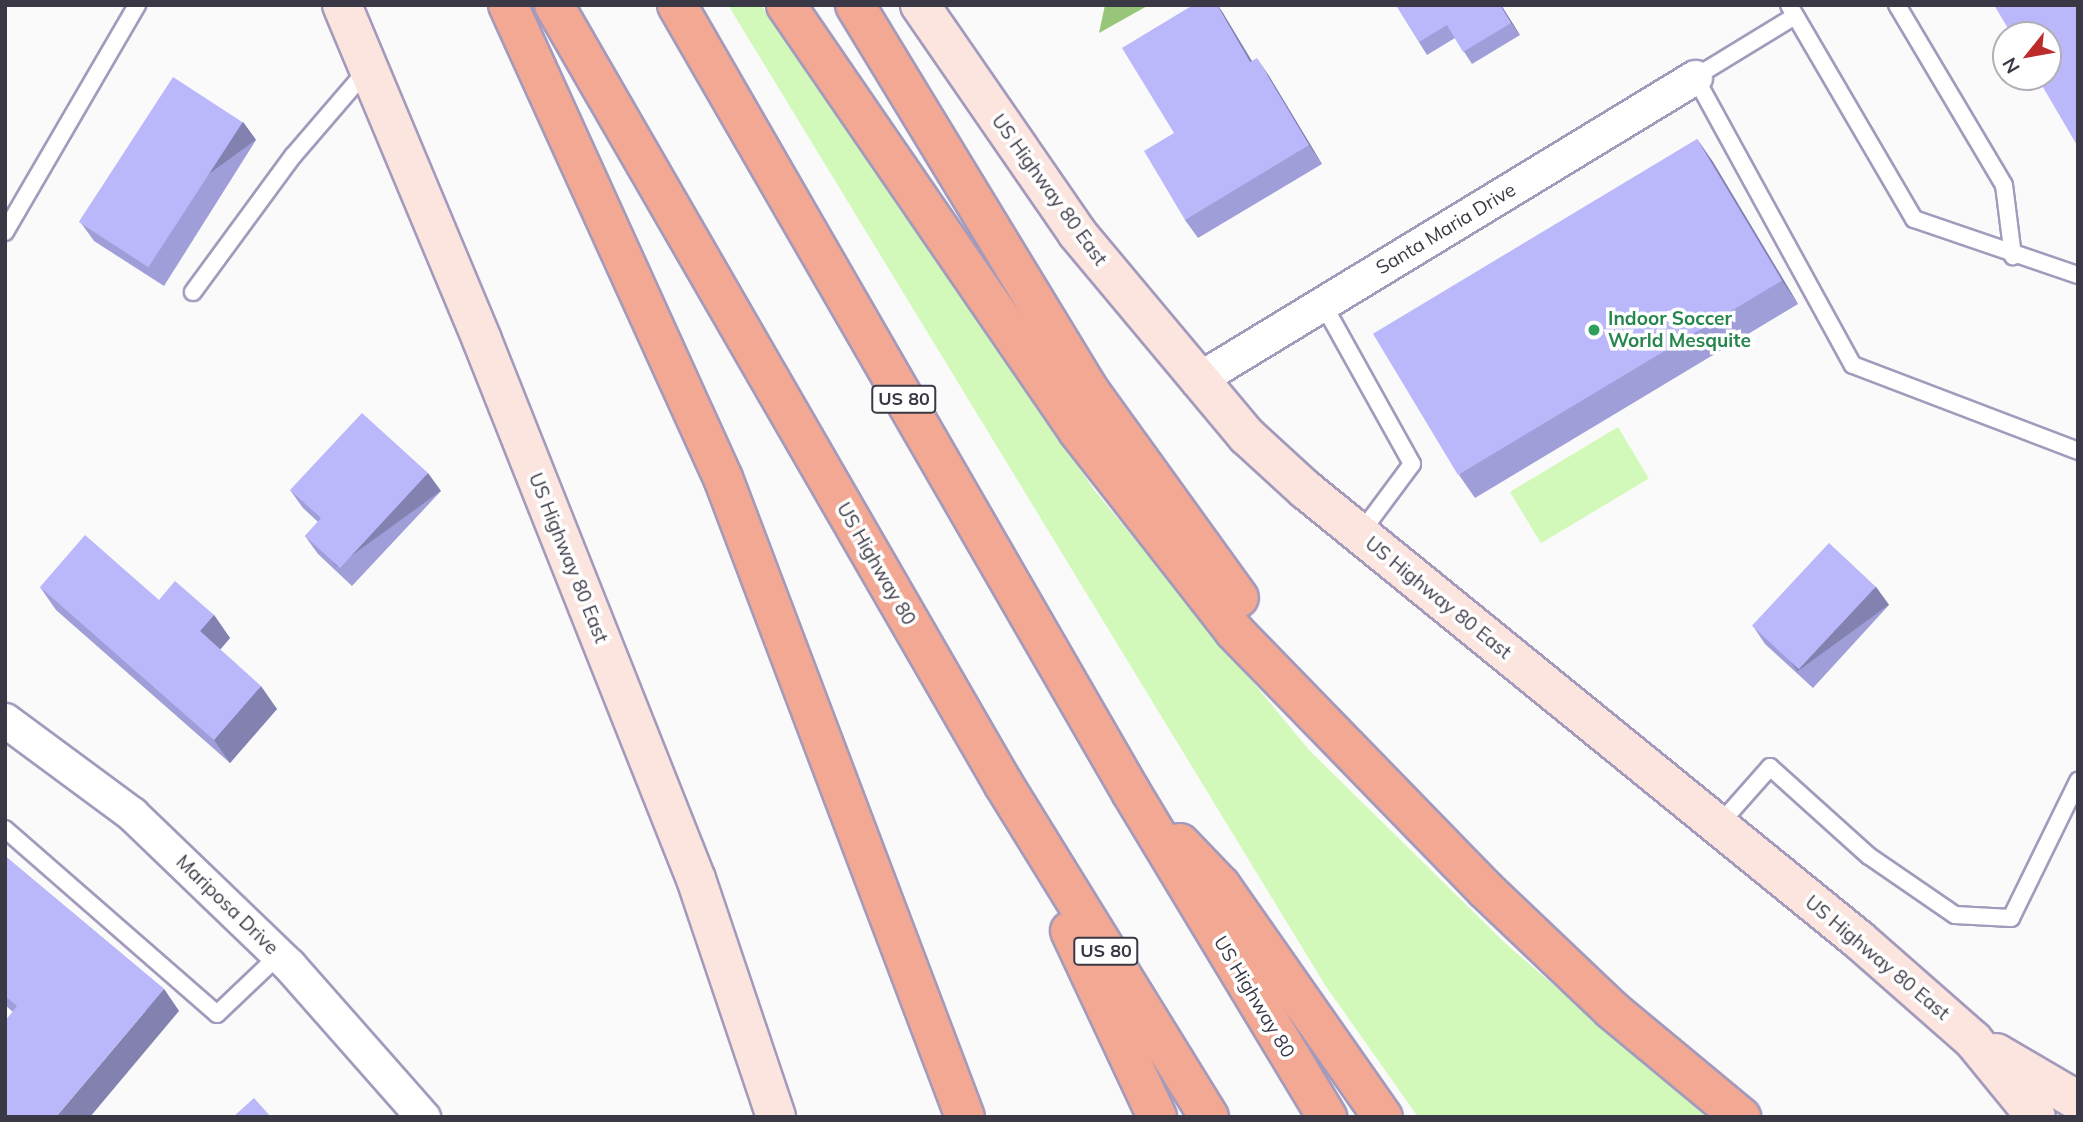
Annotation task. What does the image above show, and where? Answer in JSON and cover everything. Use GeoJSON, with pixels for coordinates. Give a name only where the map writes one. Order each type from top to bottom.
{"type":"FeatureCollection","features":[{"type":"Feature","properties":{"kind":"highway"},"geometry":{"type":"LineString","coordinates":[[508,5],[723,478],[965,1117]]}},
{"type":"Feature","properties":{"kind":"highway","name":"US Highway 80"},"geometry":{"type":"LineString","coordinates":[[554,5],[1004,785],[1209,1117]]}},
{"type":"Feature","properties":{"kind":"highway","name":"US Highway 80"},"geometry":{"type":"LineString","coordinates":[[677,5],[1131,792],[1326,1117]]}},
{"type":"Feature","properties":{"kind":"highway"},"geometry":{"type":"LineString","coordinates":[[786,5],[1124,494],[1234,631],[1283,686],[1343,741],[1431,835],[1573,973],[1741,1117]]}},
{"type":"Feature","properties":{"kind":"highway"},"geometry":{"type":"LineString","coordinates":[[855,5],[1089,390],[1211,561],[1298,671],[1343,741]]}},
{"type":"Feature","properties":{"kind":"highway"},"geometry":{"type":"LineString","coordinates":[[1004,785],[1157,1117]]}},
{"type":"Feature","properties":{"kind":"highway"},"geometry":{"type":"LineString","coordinates":[[1131,792],[1221,886],[1383,1117]]}},
{"type":"Feature","properties":{"kind":"main road","name":"US Highway 80 East"},"geometry":{"type":"LineString","coordinates":[[342,5],[696,879],[770,1114]]}},
{"type":"Feature","properties":{"kind":"main road","name":"US Highway 80 East"},"geometry":{"type":"LineString","coordinates":[[920,5],[1077,233],[1197,380],[1247,436],[1360,534],[1973,1040],[2036,1117]]}},
{"type":"Feature","properties":{"kind":"main road"},"geometry":{"type":"LineString","coordinates":[[1973,1040],[2078,1101]]}},
{"type":"Feature","properties":{"kind":"street","name":"Santa Maria Drive"},"geometry":{"type":"LineString","coordinates":[[1197,380],[1695,77]]}},
{"type":"Feature","properties":{"kind":"street","name":"Mariposa Drive"},"geometry":{"type":"LineString","coordinates":[[5,720],[132,814],[279,955],[423,1117]]}},
{"type":"Feature","properties":{"kind":"lane"},"geometry":{"type":"LineString","coordinates":[[5,232],[137,5]]}},
{"type":"Feature","properties":{"kind":"lane"},"geometry":{"type":"LineString","coordinates":[[1897,5],[2004,185],[2013,256]]}},
{"type":"Feature","properties":{"kind":"lane"},"geometry":{"type":"LineString","coordinates":[[2078,275],[2013,256],[1914,219],[1792,11],[1695,77],[1853,365],[2078,451]]}},
{"type":"Feature","properties":{"kind":"lane"},"geometry":{"type":"LineString","coordinates":[[193,292],[293,156],[368,68]]}},
{"type":"Feature","properties":{"kind":"lane"},"geometry":{"type":"LineString","coordinates":[[1323,304],[1412,464],[1360,534]]}},
{"type":"Feature","properties":{"kind":"lane"},"geometry":{"type":"LineString","coordinates":[[1717,827],[1770,767],[1869,856],[1955,915],[2011,918],[2078,781]]}},
{"type":"Feature","properties":{"kind":"lane"},"geometry":{"type":"LineString","coordinates":[[5,829],[217,1014],[279,955]]}},
{"type":"Feature","properties":{"kind":"green space"},"geometry":{"type":"Polygon","coordinates":[[[728,5],[761,5],[1095,491],[1309,750],[1506,944],[1707,1117],[1418,1117],[1325,985],[728,5]]]}},
{"type":"Feature","properties":{"kind":"green space"},"geometry":{"type":"Polygon","coordinates":[[[1105,5],[1149,5],[1099,33],[1105,5]]]}},
{"type":"Feature","properties":{"kind":"green space"},"geometry":{"type":"Polygon","coordinates":[[[1618,427],[1649,478],[1541,543],[1510,492],[1618,427]]]}},
{"type":"Feature","properties":{"kind":"building"},"geometry":{"type":"Polygon","coordinates":[[[1193,5],[1217,5],[1250,62],[1257,58],[1309,145],[1185,220],[1144,151],[1174,133],[1122,48],[1193,5]]]}},
{"type":"Feature","properties":{"kind":"building"},"geometry":{"type":"Polygon","coordinates":[[[1396,5],[1500,5],[1511,23],[1463,52],[1447,25],[1419,42],[1396,5]]]}},
{"type":"Feature","properties":{"kind":"building"},"geometry":{"type":"Polygon","coordinates":[[[1994,5],[2078,5],[2078,147],[2045,91],[2062,91],[2062,21],[2004,21],[1994,5]]]}},
{"type":"Feature","properties":{"kind":"building"},"geometry":{"type":"Polygon","coordinates":[[[173,77],[243,122],[148,267],[79,222],[173,77]]]}},
{"type":"Feature","properties":{"kind":"building","name":"Indoor Soccer World Mesquite"},"geometry":{"type":"Polygon","coordinates":[[[1697,139],[1782,280],[1458,475],[1373,334],[1697,139]]]}},
{"type":"Feature","properties":{"kind":"building"},"geometry":{"type":"Polygon","coordinates":[[[362,413],[428,473],[340,568],[305,536],[321,518],[290,490],[362,413]]]}},
{"type":"Feature","properties":{"kind":"building"},"geometry":{"type":"Polygon","coordinates":[[[85,535],[159,600],[175,581],[214,615],[200,631],[261,686],[214,740],[40,587],[85,535]]]}},
{"type":"Feature","properties":{"kind":"building"},"geometry":{"type":"Polygon","coordinates":[[[1829,543],[1876,587],[1799,669],[1752,626],[1829,543]]]}},
{"type":"Feature","properties":{"kind":"building"},"geometry":{"type":"Polygon","coordinates":[[[5,856],[164,989],[56,1117],[5,1117],[5,1021],[17,1006],[5,996],[5,856]]]}},
{"type":"Feature","properties":{"kind":"building"},"geometry":{"type":"Polygon","coordinates":[[[254,1098],[271,1117],[233,1117],[254,1098]]]}},
{"type":"Feature","properties":{"kind":"place","name":"Indoor Soccer World Mesquite"},"geometry":{"type":"Point","coordinates":[1594,330]}}]}
